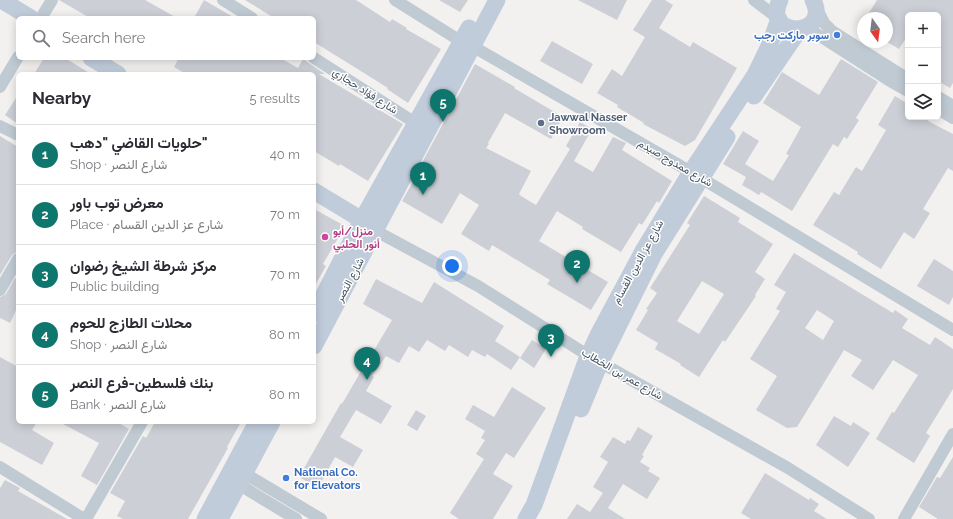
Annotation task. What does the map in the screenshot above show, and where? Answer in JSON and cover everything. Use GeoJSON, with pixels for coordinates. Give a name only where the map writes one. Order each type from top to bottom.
{"type":"FeatureCollection","features":[{"type":"Feature","properties":{"kind":"main road"},"geometry":{"type":"LineString","coordinates":[[0,0],[28,16]]}},
{"type":"Feature","properties":{"kind":"main road","name":"شارع النصر"},"geometry":{"type":"LineString","coordinates":[[316,342],[376,231],[467,44],[484,0]]}},
{"type":"Feature","properties":{"kind":"main road","name":"شارع النصر"},"geometry":{"type":"LineString","coordinates":[[316,310],[362,220],[417,124],[467,44],[497,0]]}},
{"type":"Feature","properties":{"kind":"main road","name":"شارع عز الدين القسام"},"geometry":{"type":"LineString","coordinates":[[526,519],[534,505],[594,360],[697,175],[755,75],[770,44],[779,19],[777,6],[780,0]]}},
{"type":"Feature","properties":{"kind":"main road","name":"شارع عز الدين القسام"},"geometry":{"type":"LineString","coordinates":[[697,175],[803,28],[811,23],[815,17],[816,11],[814,2]]}},
{"type":"Feature","properties":{"kind":"main road"},"geometry":{"type":"LineString","coordinates":[[779,19],[787,28],[793,30],[803,28]]}},
{"type":"Feature","properties":{"kind":"main road"},"geometry":{"type":"LineString","coordinates":[[94,60],[115,72]]}},
{"type":"Feature","properties":{"kind":"main road","name":"شارع عمر بن الخطاب"},"geometry":{"type":"LineString","coordinates":[[316,192],[362,220]]}},
{"type":"Feature","properties":{"kind":"main road","name":"شارع عز الدين القسام"},"geometry":{"type":"LineString","coordinates":[[538,519],[587,394],[594,360]]}},
{"type":"Feature","properties":{"kind":"main road"},"geometry":{"type":"LineString","coordinates":[[205,519],[256,424]]}},
{"type":"Feature","properties":{"kind":"main road"},"geometry":{"type":"LineString","coordinates":[[220,519],[271,424]]}},
{"type":"Feature","properties":{"kind":"street"},"geometry":{"type":"LineString","coordinates":[[42,16],[52,0]]}},
{"type":"Feature","properties":{"kind":"street"},"geometry":{"type":"LineString","coordinates":[[222,0],[249,16]]}},
{"type":"Feature","properties":{"kind":"street","name":"شارع ممدوح صيدم"},"geometry":{"type":"LineString","coordinates":[[394,0],[467,44],[697,175],[953,330]]}},
{"type":"Feature","properties":{"kind":"street"},"geometry":{"type":"LineString","coordinates":[[754,0],[779,19]]}},
{"type":"Feature","properties":{"kind":"street"},"geometry":{"type":"LineString","coordinates":[[814,2],[824,23],[832,31],[905,76]]}},
{"type":"Feature","properties":{"kind":"street"},"geometry":{"type":"LineString","coordinates":[[803,28],[905,89]]}},
{"type":"Feature","properties":{"kind":"street","name":"شارع فؤاد حجازي"},"geometry":{"type":"LineString","coordinates":[[316,59],[417,124]]}},
{"type":"Feature","properties":{"kind":"street"},"geometry":{"type":"LineString","coordinates":[[0,87],[16,60]]}},
{"type":"Feature","properties":{"kind":"street"},"geometry":{"type":"LineString","coordinates":[[941,99],[953,106]]}},
{"type":"Feature","properties":{"kind":"street"},"geometry":{"type":"LineString","coordinates":[[941,111],[953,118]]}},
{"type":"Feature","properties":{"kind":"street"},"geometry":{"type":"LineString","coordinates":[[0,126],[16,134]]}},
{"type":"Feature","properties":{"kind":"street","name":"شارع عمر بن الخطاب"},"geometry":{"type":"LineString","coordinates":[[362,220],[376,231],[478,286],[594,360],[788,468],[869,519]]}},
{"type":"Feature","properties":{"kind":"street"},"geometry":{"type":"LineString","coordinates":[[0,290],[16,262]]}},
{"type":"Feature","properties":{"kind":"street"},"geometry":{"type":"LineString","coordinates":[[0,467],[85,519],[141,424]]}},
{"type":"Feature","properties":{"kind":"street"},"geometry":{"type":"LineString","coordinates":[[904,519],[953,434]]}},
{"type":"Feature","properties":{"kind":"street"},"geometry":{"type":"LineString","coordinates":[[241,478],[296,519]]}},
{"type":"Feature","properties":{"kind":"street"},"geometry":{"type":"LineString","coordinates":[[241,478],[321,519]]}},
{"type":"Feature","properties":{"kind":"building"},"geometry":{"type":"Polygon","coordinates":[[[59,0],[145,0],[173,16],[87,16],[59,0]]]}},
{"type":"Feature","properties":{"kind":"building"},"geometry":{"type":"Polygon","coordinates":[[[204,0],[232,16],[195,16],[204,0]]]}},
{"type":"Feature","properties":{"kind":"building"},"geometry":{"type":"Polygon","coordinates":[[[245,0],[356,0],[390,22],[392,19],[407,28],[406,29],[441,49],[408,103],[387,89],[388,88],[316,43],[316,16],[271,16],[245,0]]]}},
{"type":"Feature","properties":{"kind":"building"},"geometry":{"type":"Polygon","coordinates":[[[439,0],[468,0],[460,12],[439,0]]]}},
{"type":"Feature","properties":{"kind":"building"},"geometry":{"type":"Polygon","coordinates":[[[578,0],[627,0],[617,20],[578,0]]]}},
{"type":"Feature","properties":{"kind":"building"},"geometry":{"type":"Polygon","coordinates":[[[652,0],[665,0],[673,5],[659,28],[690,47],[693,42],[737,68],[695,140],[685,146],[643,124],[644,123],[617,107],[618,105],[597,93],[612,69],[622,76],[645,37],[633,30],[652,0]]]}},
{"type":"Feature","properties":{"kind":"building"},"geometry":{"type":"Polygon","coordinates":[[[877,0],[953,0],[953,83],[950,88],[941,83],[941,12],[905,12],[905,40],[899,49],[893,46],[893,12],[870,12],[877,0]]]}},
{"type":"Feature","properties":{"kind":"building"},"geometry":{"type":"Polygon","coordinates":[[[552,41],[593,64],[582,84],[540,61],[552,41]]]}},
{"type":"Feature","properties":{"kind":"building"},"geometry":{"type":"Polygon","coordinates":[[[841,59],[878,82],[856,118],[859,120],[847,139],[844,137],[838,147],[833,144],[792,211],[761,192],[759,195],[742,185],[746,177],[723,164],[743,131],[759,141],[745,164],[773,181],[789,155],[786,154],[801,127],[763,103],[782,72],[819,95],[841,59]]]}},
{"type":"Feature","properties":{"kind":"building"},"geometry":{"type":"Polygon","coordinates":[[[43,60],[68,60],[88,72],[35,72],[43,60]]]}},
{"type":"Feature","properties":{"kind":"building"},"geometry":{"type":"Polygon","coordinates":[[[178,60],[284,60],[298,68],[302,60],[304,60],[325,74],[319,74],[403,124],[368,181],[340,164],[339,166],[316,152],[316,72],[183,72],[174,67],[178,60]]]}},
{"type":"Feature","properties":{"kind":"building"},"geometry":{"type":"Polygon","coordinates":[[[475,64],[563,117],[551,139],[505,113],[486,148],[531,171],[519,194],[536,205],[570,149],[566,146],[580,122],[592,129],[574,161],[593,172],[613,137],[626,143],[622,150],[672,181],[659,203],[657,201],[642,225],[639,223],[621,252],[582,229],[583,227],[557,211],[539,241],[608,282],[591,310],[547,284],[550,280],[492,245],[489,251],[461,234],[479,205],[460,193],[442,224],[402,201],[475,64]]]}},
{"type":"Feature","properties":{"kind":"building"},"geometry":{"type":"Polygon","coordinates":[[[895,96],[905,102],[905,120],[928,120],[953,134],[953,171],[948,168],[923,209],[930,213],[914,239],[904,232],[881,269],[857,254],[858,252],[813,225],[834,192],[839,195],[856,167],[862,171],[886,130],[878,125],[895,96]]]}},
{"type":"Feature","properties":{"kind":"building"},"geometry":{"type":"Polygon","coordinates":[[[16,98],[16,123],[5,115],[16,98]]]}},
{"type":"Feature","properties":{"kind":"building"},"geometry":{"type":"Polygon","coordinates":[[[0,136],[16,146],[16,252],[12,255],[0,275],[0,136]]]}},
{"type":"Feature","properties":{"kind":"building"},"geometry":{"type":"Polygon","coordinates":[[[704,196],[740,218],[738,222],[773,244],[755,272],[765,279],[755,295],[756,296],[725,342],[723,340],[699,377],[680,365],[681,364],[655,349],[658,343],[636,330],[648,310],[646,309],[657,293],[650,288],[690,225],[687,223],[704,196]],[[702,281],[677,321],[699,334],[724,294],[702,281]]]}},
{"type":"Feature","properties":{"kind":"building"},"geometry":{"type":"Polygon","coordinates":[[[316,210],[345,226],[323,264],[326,266],[316,284],[316,210]]]}},
{"type":"Feature","properties":{"kind":"building"},"geometry":{"type":"Polygon","coordinates":[[[794,253],[893,313],[895,310],[908,319],[902,328],[930,345],[935,337],[953,349],[953,389],[926,433],[930,436],[914,463],[876,439],[892,412],[894,413],[918,375],[893,360],[873,390],[851,376],[862,360],[844,350],[797,427],[787,428],[756,410],[777,376],[750,359],[780,311],[776,309],[786,292],[774,285],[794,253]],[[817,310],[805,328],[823,340],[834,321],[817,310]]]}},
{"type":"Feature","properties":{"kind":"building"},"geometry":{"type":"Polygon","coordinates":[[[934,259],[953,271],[953,297],[949,305],[917,286],[934,259]]]}},
{"type":"Feature","properties":{"kind":"building"},"geometry":{"type":"Polygon","coordinates":[[[15,278],[16,310],[10,323],[0,318],[0,297],[6,294],[15,278]]]}},
{"type":"Feature","properties":{"kind":"building"},"geometry":{"type":"Polygon","coordinates":[[[376,279],[422,303],[434,282],[504,326],[495,341],[520,357],[511,370],[487,354],[485,357],[472,350],[468,357],[449,345],[445,351],[427,340],[419,352],[409,346],[399,363],[386,356],[372,376],[374,377],[366,391],[392,406],[381,424],[356,410],[340,437],[363,450],[353,467],[335,457],[318,488],[299,477],[364,366],[362,365],[372,351],[373,352],[392,320],[363,304],[376,279]]]}},
{"type":"Feature","properties":{"kind":"building"},"geometry":{"type":"Polygon","coordinates":[[[532,340],[546,349],[534,368],[520,358],[532,340]]]}},
{"type":"Feature","properties":{"kind":"building"},"geometry":{"type":"Polygon","coordinates":[[[0,357],[16,366],[16,424],[36,424],[32,430],[54,443],[42,465],[0,442],[0,357]]]}},
{"type":"Feature","properties":{"kind":"building"},"geometry":{"type":"Polygon","coordinates":[[[512,387],[546,408],[514,458],[506,453],[493,474],[513,486],[493,519],[459,519],[450,513],[484,459],[476,454],[485,440],[481,438],[485,431],[465,419],[473,405],[494,417],[512,387]]]}},
{"type":"Feature","properties":{"kind":"building"},"geometry":{"type":"Polygon","coordinates":[[[416,410],[426,416],[417,431],[407,425],[416,410]]]}},
{"type":"Feature","properties":{"kind":"building"},"geometry":{"type":"Polygon","coordinates":[[[834,416],[851,426],[853,422],[870,433],[848,467],[816,445],[834,416]]]}},
{"type":"Feature","properties":{"kind":"building"},"geometry":{"type":"Polygon","coordinates":[[[63,424],[120,424],[129,429],[97,485],[81,476],[99,443],[63,424]]]}},
{"type":"Feature","properties":{"kind":"building"},"geometry":{"type":"Polygon","coordinates":[[[154,424],[240,424],[188,519],[123,519],[117,516],[125,501],[110,493],[143,436],[146,438],[154,424]]]}},
{"type":"Feature","properties":{"kind":"building"},"geometry":{"type":"Polygon","coordinates":[[[638,427],[653,436],[642,455],[644,456],[640,462],[650,468],[648,471],[660,478],[647,499],[623,484],[608,508],[625,519],[567,519],[577,504],[590,512],[603,493],[593,487],[608,462],[600,457],[613,437],[625,444],[627,440],[630,441],[638,427]]]}},
{"type":"Feature","properties":{"kind":"building"},"geometry":{"type":"Polygon","coordinates":[[[953,457],[953,519],[938,519],[919,507],[937,477],[940,478],[953,457]]]}},
{"type":"Feature","properties":{"kind":"building"},"geometry":{"type":"Polygon","coordinates":[[[765,473],[809,500],[810,498],[819,504],[814,511],[827,519],[751,519],[741,513],[765,473]]]}},
{"type":"Feature","properties":{"kind":"building"},"geometry":{"type":"Polygon","coordinates":[[[5,480],[20,488],[18,491],[67,519],[0,519],[0,488],[5,480]]]}},
{"type":"Feature","properties":{"kind":"place","name":"سوبر ماركت رجب"},"geometry":{"type":"Point","coordinates":[837,35]}},
{"type":"Feature","properties":{"kind":"place","name":"بنك فلسطين-فرع النصر"},"geometry":{"type":"Point","coordinates":[443,122]}},
{"type":"Feature","properties":{"kind":"place","name":"Jawwal Nasser Showroom"},"geometry":{"type":"Point","coordinates":[541,123]}},
{"type":"Feature","properties":{"kind":"place","name":"حلويات القاضي \"دهب\""},"geometry":{"type":"Point","coordinates":[423,195]}},
{"type":"Feature","properties":{"kind":"place","name":"منزل/أبو أنور الحلبي"},"geometry":{"type":"Point","coordinates":[325,237]}},
{"type":"Feature","properties":{"kind":"place","name":"معرض توب باور"},"geometry":{"type":"Point","coordinates":[577,283]}},
{"type":"Feature","properties":{"kind":"place","name":"مركز شرطة الشيخ رضوان"},"geometry":{"type":"Point","coordinates":[551,357]}},
{"type":"Feature","properties":{"kind":"place","name":"محلات الطازج للحوم"},"geometry":{"type":"Point","coordinates":[367,380]}},
{"type":"Feature","properties":{"kind":"place","name":"National Co. for Elevators"},"geometry":{"type":"Point","coordinates":[286,478]}}]}
